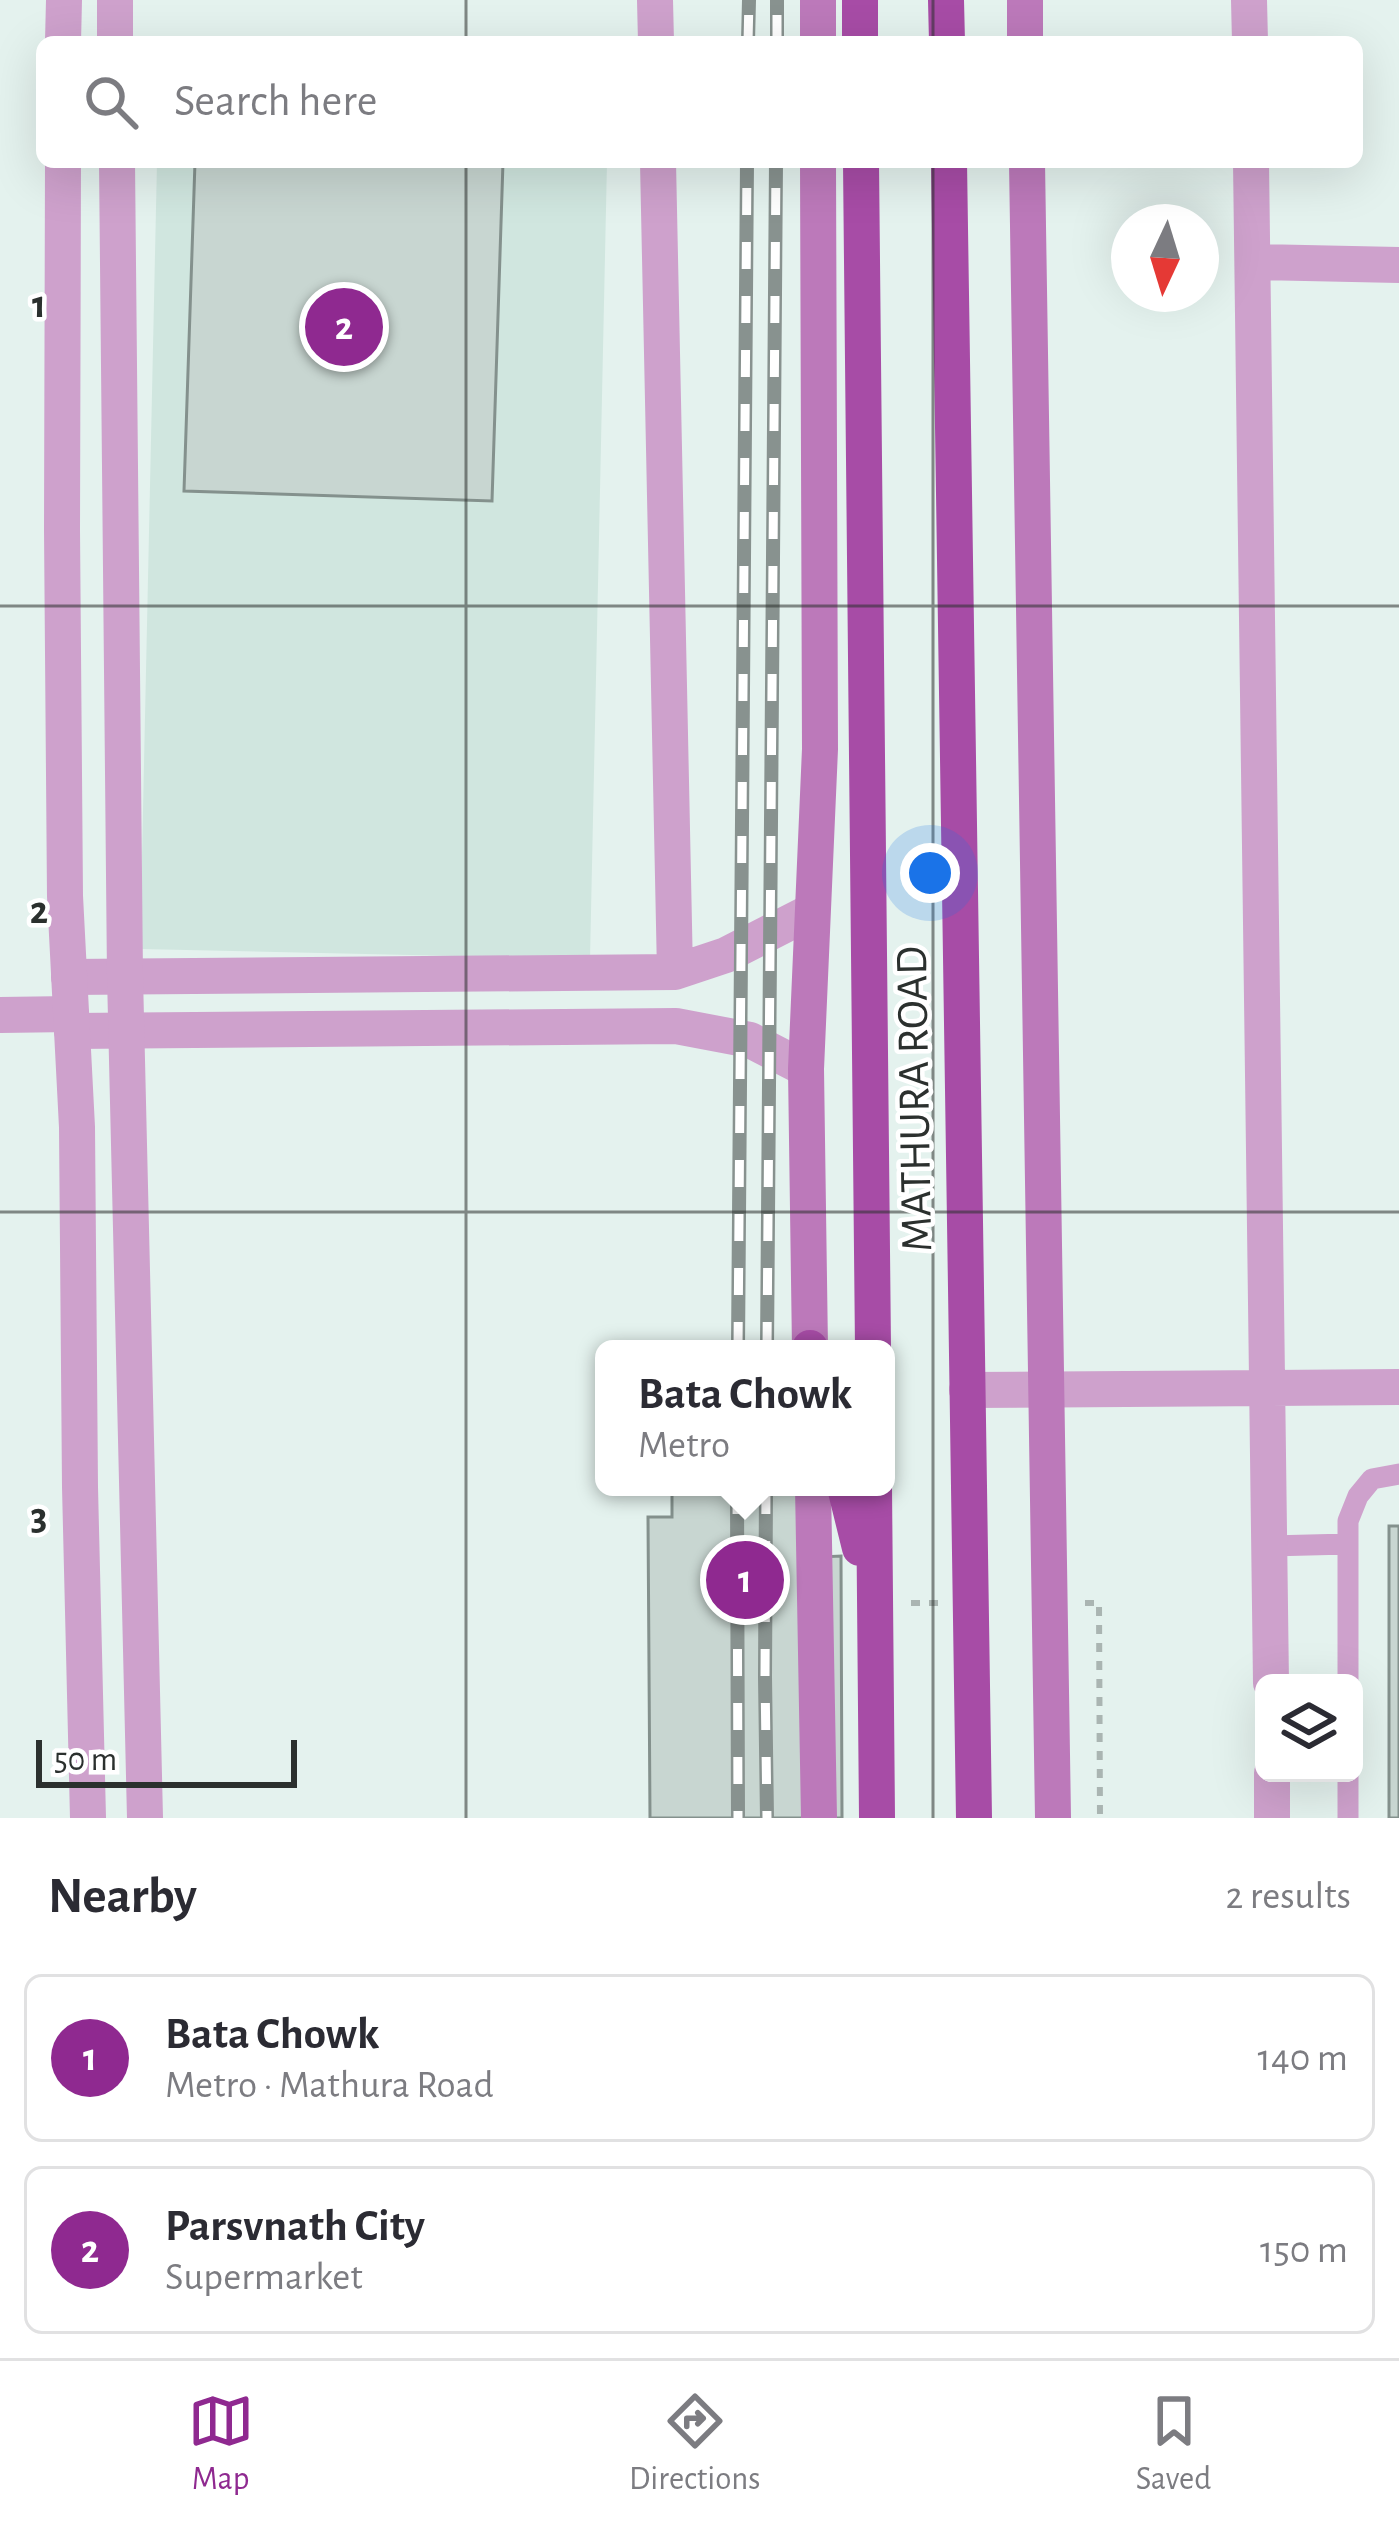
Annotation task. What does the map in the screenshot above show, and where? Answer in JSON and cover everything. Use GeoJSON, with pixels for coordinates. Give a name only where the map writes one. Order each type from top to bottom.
{"type":"FeatureCollection","features":[{"type":"Feature","properties":{"kind":"highway"},"geometry":{"type":"LineString","coordinates":[[860,0],[860,36]]}},
{"type":"Feature","properties":{"kind":"highway"},"geometry":{"type":"LineString","coordinates":[[946,0],[947,36]]}},
{"type":"Feature","properties":{"kind":"highway","name":"MATHURA ROAD"},"geometry":{"type":"LineString","coordinates":[[861,168],[873,1340]]}},
{"type":"Feature","properties":{"kind":"highway","name":"MATHURA ROAD"},"geometry":{"type":"LineString","coordinates":[[949,168],[974,1818]]}},
{"type":"Feature","properties":{"kind":"highway"},"geometry":{"type":"LineString","coordinates":[[847,1496],[875,1610]]}},
{"type":"Feature","properties":{"kind":"highway"},"geometry":{"type":"LineString","coordinates":[[874,1496],[878,1818]]}},
{"type":"Feature","properties":{"kind":"main road"},"geometry":{"type":"LineString","coordinates":[[818,0],[818,36]]}},
{"type":"Feature","properties":{"kind":"main road"},"geometry":{"type":"LineString","coordinates":[[1024,0],[1025,36]]}},
{"type":"Feature","properties":{"kind":"main road"},"geometry":{"type":"LineString","coordinates":[[810,1340],[806,1069],[820,749],[818,168]]}},
{"type":"Feature","properties":{"kind":"main road"},"geometry":{"type":"LineString","coordinates":[[1027,168],[1053,1818]]}},
{"type":"Feature","properties":{"kind":"main road"},"geometry":{"type":"LineString","coordinates":[[813,1496],[819,1818]]}},
{"type":"Feature","properties":{"kind":"street"},"geometry":{"type":"LineString","coordinates":[[64,0],[64,36]]}},
{"type":"Feature","properties":{"kind":"street"},"geometry":{"type":"LineString","coordinates":[[115,0],[115,36]]}},
{"type":"Feature","properties":{"kind":"street"},"geometry":{"type":"LineString","coordinates":[[655,0],[656,36]]}},
{"type":"Feature","properties":{"kind":"street"},"geometry":{"type":"LineString","coordinates":[[1249,0],[1250,36]]}},
{"type":"Feature","properties":{"kind":"street"},"geometry":{"type":"LineString","coordinates":[[63,168],[65,896],[77,1127],[88,1818]]}},
{"type":"Feature","properties":{"kind":"street"},"geometry":{"type":"LineString","coordinates":[[116,168],[125,976],[145,1818]]}},
{"type":"Feature","properties":{"kind":"street"},"geometry":{"type":"LineString","coordinates":[[658,168],[675,972]]}},
{"type":"Feature","properties":{"kind":"street"},"geometry":{"type":"LineString","coordinates":[[1251,168],[1271,1674]]}},
{"type":"Feature","properties":{"kind":"street"},"geometry":{"type":"LineString","coordinates":[[1253,262],[1399,265]]}},
{"type":"Feature","properties":{"kind":"street"},"geometry":{"type":"LineString","coordinates":[[69,977],[675,972],[727,955],[812,911]]}},
{"type":"Feature","properties":{"kind":"street"},"geometry":{"type":"LineString","coordinates":[[0,1015],[127,1028],[676,1026],[750,1040],[806,1069]]}},
{"type":"Feature","properties":{"kind":"street"},"geometry":{"type":"LineString","coordinates":[[967,1390],[1399,1387]]}},
{"type":"Feature","properties":{"kind":"street"},"geometry":{"type":"LineString","coordinates":[[1272,1782],[1273,1818]]}},
{"type":"Feature","properties":{"kind":"lane"},"geometry":{"type":"LineString","coordinates":[[1348,1674],[1348,1521],[1358,1496],[1372,1479],[1399,1474]]}},
{"type":"Feature","properties":{"kind":"lane"},"geometry":{"type":"LineString","coordinates":[[1270,1546],[1348,1544]]}},
{"type":"Feature","properties":{"kind":"lane"},"geometry":{"type":"LineString","coordinates":[[1348,1782],[1348,1818]]}},
{"type":"Feature","properties":{"kind":"shaded area"},"geometry":{"type":"Polygon","coordinates":[[[157,168],[607,168],[590,959],[140,949],[157,168]]]}},
{"type":"Feature","properties":{"kind":"building"},"geometry":{"type":"Polygon","coordinates":[[[195,168],[503,168],[492,501],[184,491],[195,168]]]}},
{"type":"Feature","properties":{"kind":"building"},"geometry":{"type":"Polygon","coordinates":[[[672,1496],[821,1496],[821,1557],[841,1556],[842,1818],[650,1818],[648,1517],[672,1517],[672,1496]]]}},
{"type":"Feature","properties":{"kind":"building"},"geometry":{"type":"Polygon","coordinates":[[[1389,1526],[1399,1526],[1399,1818],[1389,1818],[1389,1526]]]}},
{"type":"Feature","properties":{"kind":"railway"},"geometry":{"type":"LineString","coordinates":[[748,36],[749,0]]}},
{"type":"Feature","properties":{"kind":"railway"},"geometry":{"type":"LineString","coordinates":[[777,0],[777,36]]}},
{"type":"Feature","properties":{"kind":"railway"},"geometry":{"type":"LineString","coordinates":[[738,1340],[747,168]]}},
{"type":"Feature","properties":{"kind":"railway"},"geometry":{"type":"LineString","coordinates":[[767,1340],[776,168]]}},
{"type":"Feature","properties":{"kind":"railway"},"geometry":{"type":"LineString","coordinates":[[737,1496],[738,1818]]}},
{"type":"Feature","properties":{"kind":"railway"},"geometry":{"type":"LineString","coordinates":[[766,1496],[767,1818]]}},
{"type":"Feature","properties":{"kind":"place","name":"Parsvnath City"},"geometry":{"type":"Point","coordinates":[344,327]}},
{"type":"Feature","properties":{"kind":"place","name":"Bata Chowk"},"geometry":{"type":"Point","coordinates":[745,1580]}}]}
